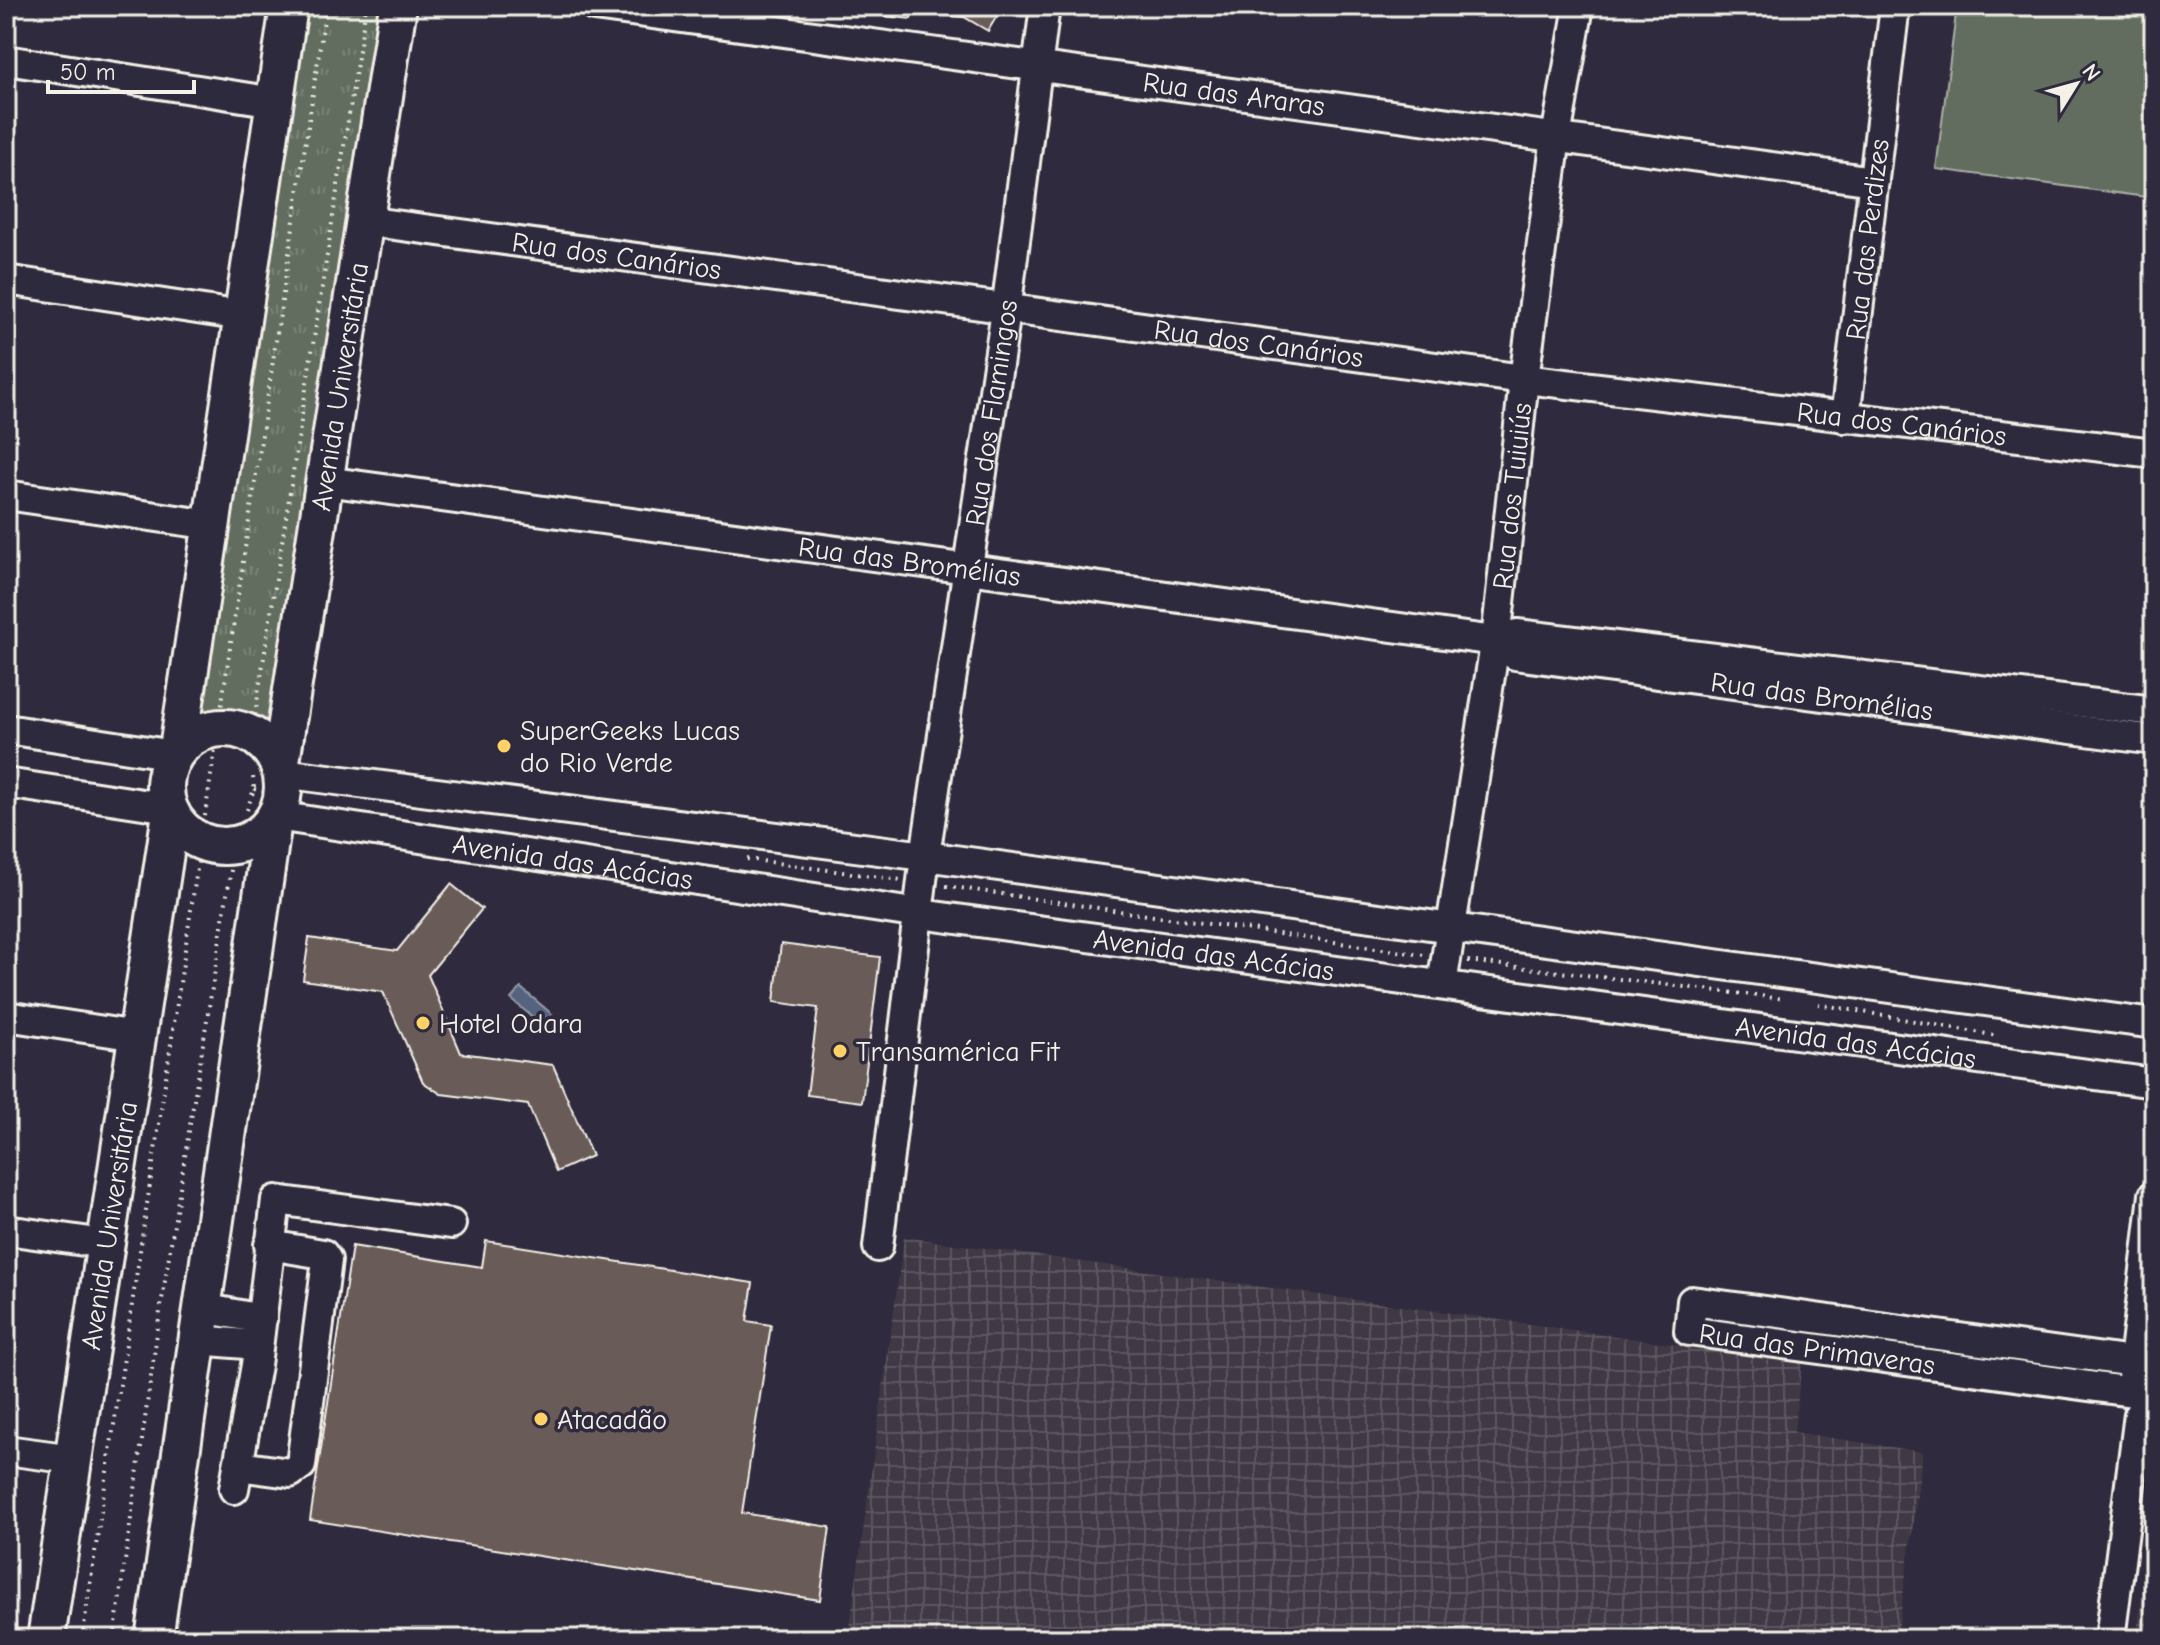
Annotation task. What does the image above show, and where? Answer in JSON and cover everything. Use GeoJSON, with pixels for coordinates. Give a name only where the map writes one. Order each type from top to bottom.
{"type":"FeatureCollection","features":[{"type":"Feature","properties":{"kind":"main road"},"geometry":{"type":"LineString","coordinates":[[176,752],[289,6]]}},
{"type":"Feature","properties":{"kind":"main road","name":"Avenida Universitária"},"geometry":{"type":"LineString","coordinates":[[154,1639],[275,794],[398,6]]}},
{"type":"Feature","properties":{"kind":"main road"},"geometry":{"type":"LineString","coordinates":[[170,810],[182,828],[218,843],[257,837],[275,794],[274,754],[235,731],[200,733],[176,752]]}},
{"type":"Feature","properties":{"kind":"main road","name":"Avenida Universitária"},"geometry":{"type":"LineString","coordinates":[[46,1639],[170,810],[165,780],[176,752]]}},
{"type":"Feature","properties":{"kind":"street","name":"Rua das Araras"},"geometry":{"type":"LineString","coordinates":[[594,6],[1874,181]]}},
{"type":"Feature","properties":{"kind":"street","name":"Rua dos Flamingos"},"geometry":{"type":"LineString","coordinates":[[878,1247],[924,870],[1006,311],[1045,6]]}},
{"type":"Feature","properties":{"kind":"street","name":"Rua dos Tuiuiús"},"geometry":{"type":"LineString","coordinates":[[1444,972],[1495,641],[1524,379],[1556,137],[1579,6]]}},
{"type":"Feature","properties":{"kind":"street","name":"Rua das Perdizes"},"geometry":{"type":"LineString","coordinates":[[1845,418],[1891,59],[1895,6]]}},
{"type":"Feature","properties":{"kind":"street","name":"Rua das Perdizes"},"geometry":{"type":"LineString","coordinates":[[1891,59],[1911,6]]}},
{"type":"Feature","properties":{"kind":"street"},"geometry":{"type":"LineString","coordinates":[[6,60],[275,102]]}},
{"type":"Feature","properties":{"kind":"street","name":"Rua dos Canários"},"geometry":{"type":"LineString","coordinates":[[365,221],[1006,311],[1524,379],[2154,453]]}},
{"type":"Feature","properties":{"kind":"street"},"geometry":{"type":"LineString","coordinates":[[6,280],[243,316]]}},
{"type":"Feature","properties":{"kind":"street","name":"Rua das Bromélias"},"geometry":{"type":"LineString","coordinates":[[325,481],[1495,641],[1517,634],[2154,711]]}},
{"type":"Feature","properties":{"kind":"street"},"geometry":{"type":"LineString","coordinates":[[6,495],[212,525]]}},
{"type":"Feature","properties":{"kind":"street","name":"Rua das Bromélias"},"geometry":{"type":"LineString","coordinates":[[1495,641],[1515,655],[2154,740]]}},
{"type":"Feature","properties":{"kind":"street"},"geometry":{"type":"LineString","coordinates":[[6,729],[176,752]]}},
{"type":"Feature","properties":{"kind":"street"},"geometry":{"type":"LineString","coordinates":[[6,783],[170,810]]}},
{"type":"Feature","properties":{"kind":"street","name":"Avenida das Acácias"},"geometry":{"type":"LineString","coordinates":[[275,794],[1449,929],[2154,1024]]}},
{"type":"Feature","properties":{"kind":"street","name":"Avenida das Acácias"},"geometry":{"type":"LineString","coordinates":[[275,794],[920,914],[1444,972],[2154,1083]]}},
{"type":"Feature","properties":{"kind":"street"},"geometry":{"type":"LineString","coordinates":[[6,1016],[137,1036]]}},
{"type":"Feature","properties":{"kind":"street"},"geometry":{"type":"LineString","coordinates":[[2110,1639],[2146,1396],[2143,1364],[2154,1195]]}},
{"type":"Feature","properties":{"kind":"street"},"geometry":{"type":"LineString","coordinates":[[269,1245],[323,1254],[327,1260],[307,1424],[301,1465],[296,1470],[236,1477],[260,1332],[269,1245],[278,1198],[451,1224]]}},
{"type":"Feature","properties":{"kind":"street"},"geometry":{"type":"LineString","coordinates":[[6,1230],[105,1244]]}},
{"type":"Feature","properties":{"kind":"street","name":"Rua das Primaveras"},"geometry":{"type":"LineString","coordinates":[[2143,1364],[1692,1301],[1689,1331],[2146,1396]]}},
{"type":"Feature","properties":{"kind":"street"},"geometry":{"type":"LineString","coordinates":[[200,1324],[260,1332]]}},
{"type":"Feature","properties":{"kind":"street"},"geometry":{"type":"LineString","coordinates":[[6,1450],[73,1459]]}},
{"type":"Feature","properties":{"kind":"path"},"geometry":{"type":"LineString","coordinates":[[82,1639],[235,731],[326,6]]}},
{"type":"Feature","properties":{"kind":"path"},"geometry":{"type":"LineString","coordinates":[[114,1639],[160,1312],[218,843],[275,794],[235,731],[366,6]]}},
{"type":"Feature","properties":{"kind":"path"},"geometry":{"type":"LineString","coordinates":[[736,857],[924,870],[1444,972],[1794,1001]]}},
{"type":"Feature","properties":{"kind":"path"},"geometry":{"type":"LineString","coordinates":[[1810,1002],[2013,1038]]}},
{"type":"Feature","properties":{"kind":"shaded area"},"geometry":{"type":"Polygon","coordinates":[[[904,1237],[1802,1362],[1794,1432],[1923,1452],[1897,1639],[848,1639],[904,1237]]]}},
{"type":"Feature","properties":{"kind":"shaded area"},"geometry":{"type":"Polygon","coordinates":[[[2154,1510],[2154,1639],[2136,1639],[2154,1510]]]}},
{"type":"Feature","properties":{"kind":"green space"},"geometry":{"type":"Polygon","coordinates":[[[304,6],[384,6],[276,734],[225,719],[194,725],[304,6]]]}},
{"type":"Feature","properties":{"kind":"green space"},"geometry":{"type":"Polygon","coordinates":[[[1957,6],[2154,6],[2154,198],[1936,169],[1957,6]]]}},
{"type":"Feature","properties":{"kind":"water"},"geometry":{"type":"Polygon","coordinates":[[[521,988],[552,1014],[543,1026],[511,999],[521,988]]]}},
{"type":"Feature","properties":{"kind":"building"},"geometry":{"type":"Polygon","coordinates":[[[885,6],[985,6],[998,14],[988,31],[964,17],[912,12],[911,19],[884,16],[885,6]]]}},
{"type":"Feature","properties":{"kind":"building","name":"Hotel Odara"},"geometry":{"type":"Polygon","coordinates":[[[451,884],[482,909],[428,975],[461,1053],[553,1065],[592,1156],[556,1172],[528,1105],[441,1094],[423,1082],[383,992],[303,980],[309,938],[397,951],[451,884]]]}},
{"type":"Feature","properties":{"kind":"building","name":"Transamérica Fit"},"geometry":{"type":"Polygon","coordinates":[[[781,944],[880,957],[862,1102],[807,1095],[818,1008],[774,1002],[781,944]]]}},
{"type":"Feature","properties":{"kind":"building","name":"Atacadão"},"geometry":{"type":"Polygon","coordinates":[[[486,1241],[753,1283],[747,1321],[771,1325],[742,1513],[830,1527],[820,1600],[310,1520],[352,1246],[482,1267],[486,1241]]]}},
{"type":"Feature","properties":{"kind":"place","name":"SuperGeeks Lucas do Rio Verde"},"geometry":{"type":"Point","coordinates":[504,746]}},
{"type":"Feature","properties":{"kind":"place","name":"Hotel Odara"},"geometry":{"type":"Point","coordinates":[423,1023]}},
{"type":"Feature","properties":{"kind":"place","name":"Transamérica Fit"},"geometry":{"type":"Point","coordinates":[840,1051]}},
{"type":"Feature","properties":{"kind":"place","name":"Atacadão"},"geometry":{"type":"Point","coordinates":[541,1419]}}]}
